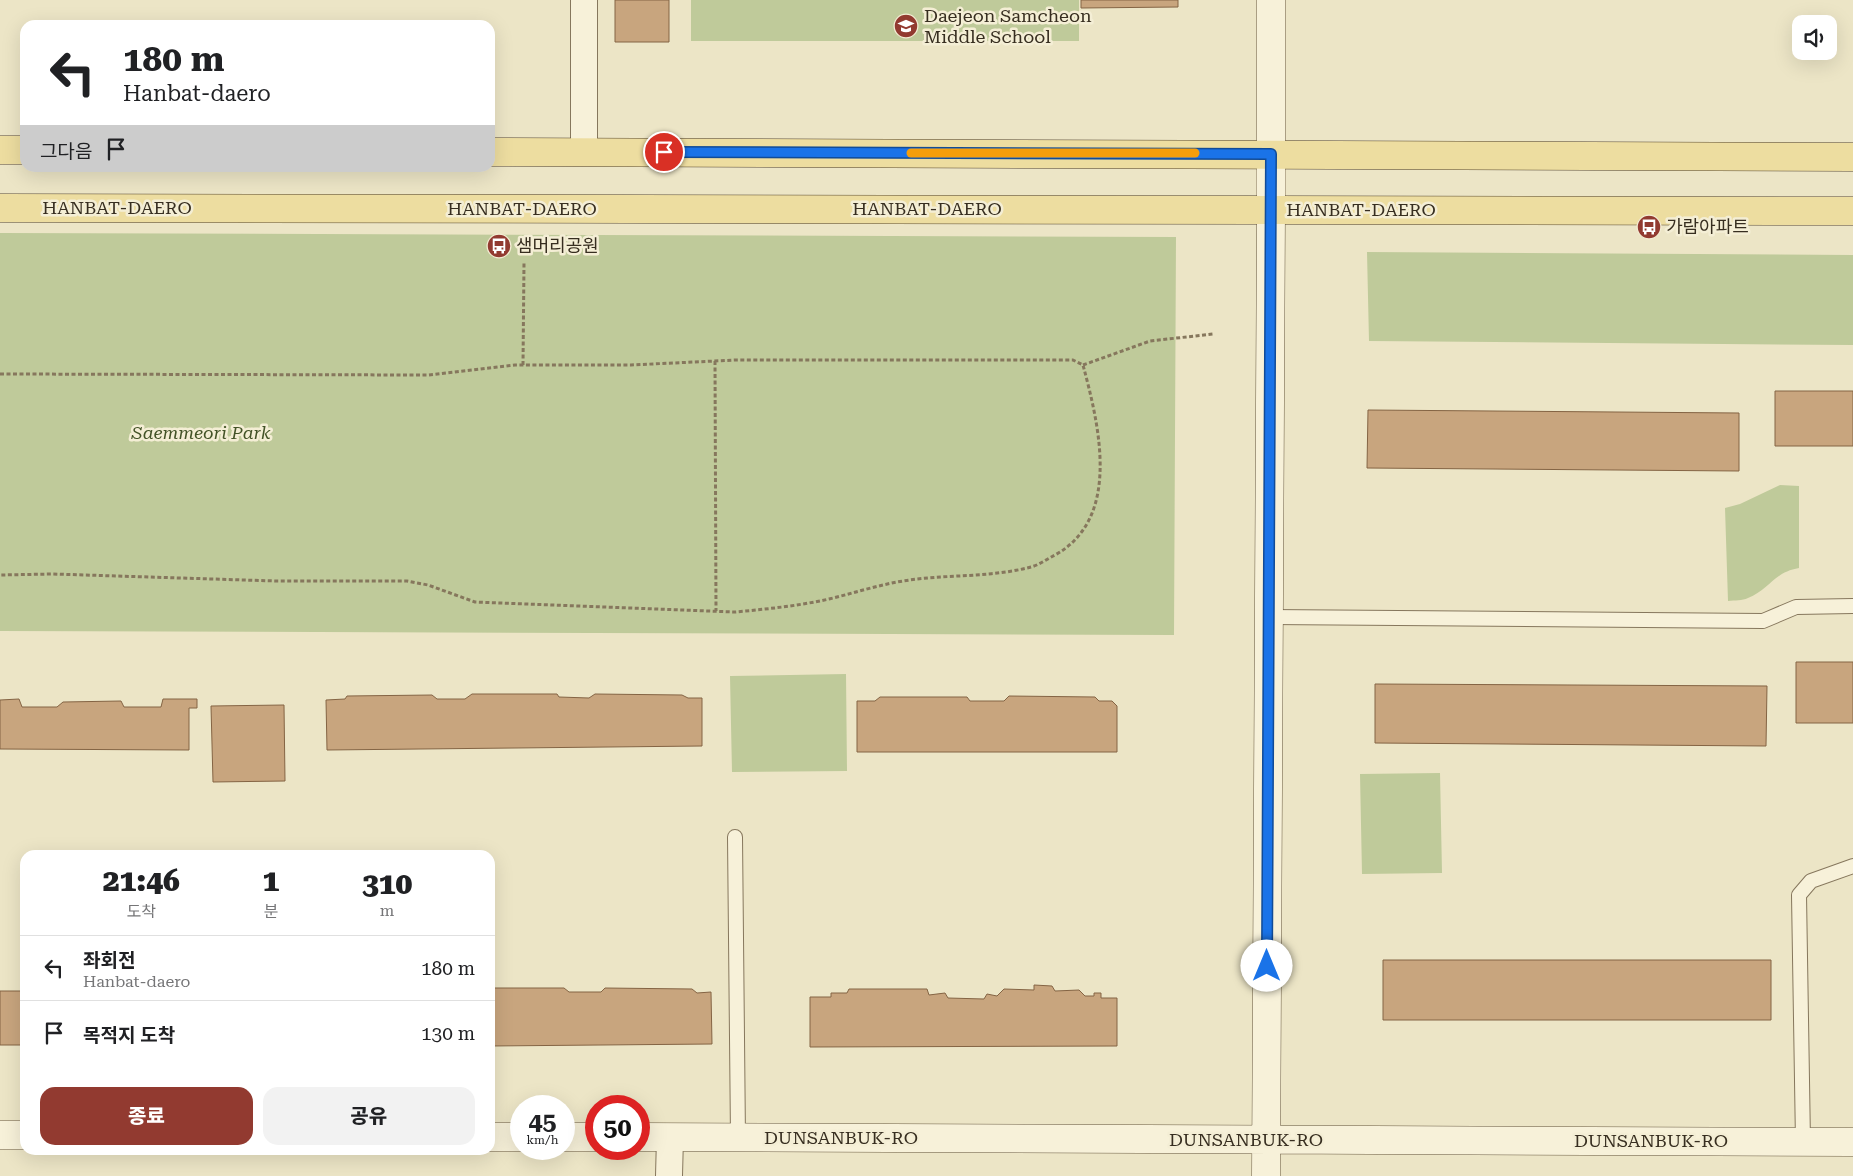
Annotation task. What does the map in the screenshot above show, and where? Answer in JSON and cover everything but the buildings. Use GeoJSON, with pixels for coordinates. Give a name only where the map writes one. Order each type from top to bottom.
{"type":"FeatureCollection","features":[{"type":"Feature","properties":{"kind":"main road"},"geometry":{"type":"LineString","coordinates":[[1266,1176],[1271,0]]}},
{"type":"Feature","properties":{"kind":"main road"},"geometry":{"type":"LineString","coordinates":[[0,150],[20,150]]}},
{"type":"Feature","properties":{"kind":"main road"},"geometry":{"type":"LineString","coordinates":[[495,152],[1853,157]]}},
{"type":"Feature","properties":{"kind":"main road","name":"HANBAT-DAERO"},"geometry":{"type":"LineString","coordinates":[[0,208],[1853,211]]}},
{"type":"Feature","properties":{"kind":"main road"},"geometry":{"type":"LineString","coordinates":[[0,1135],[20,1135]]}},
{"type":"Feature","properties":{"kind":"main road"},"geometry":{"type":"LineString","coordinates":[[495,1137],[510,1137]]}},
{"type":"Feature","properties":{"kind":"main road","name":"DUNSANBUK-RO"},"geometry":{"type":"LineString","coordinates":[[650,1137],[1853,1142]]}},
{"type":"Feature","properties":{"kind":"street"},"geometry":{"type":"LineString","coordinates":[[584,0],[584,152]]}},
{"type":"Feature","properties":{"kind":"street"},"geometry":{"type":"LineString","coordinates":[[669,1176],[670,1137]]}},
{"type":"Feature","properties":{"kind":"lane"},"geometry":{"type":"LineString","coordinates":[[1269,617],[1763,621],[1796,607],[1853,606]]}},
{"type":"Feature","properties":{"kind":"lane"},"geometry":{"type":"LineString","coordinates":[[735,837],[738,1138]]}},
{"type":"Feature","properties":{"kind":"lane"},"geometry":{"type":"LineString","coordinates":[[1803,1142],[1800,894],[1811,881],[1853,866]]}},
{"type":"Feature","properties":{"kind":"path"},"geometry":{"type":"LineString","coordinates":[[523,365],[524,263]]}},
{"type":"Feature","properties":{"kind":"path"},"geometry":{"type":"LineString","coordinates":[[0,374],[428,375],[523,365],[631,365],[715,361],[1073,360],[1083,365],[1150,341],[1213,334]]}},
{"type":"Feature","properties":{"kind":"path"},"geometry":{"type":"LineString","coordinates":[[715,361],[716,611]]}},
{"type":"Feature","properties":{"kind":"path"},"geometry":{"type":"LineString","coordinates":[[0,575],[53,574],[276,581],[407,581],[428,585],[475,602],[716,611],[773,609],[827,599],[902,581],[1034,567],[1068,548],[1088,523],[1099,492],[1100,442],[1083,365]]}},
{"type":"Feature","properties":{"kind":"green space"},"geometry":{"type":"Polygon","coordinates":[[[691,0],[1079,0],[1079,41],[691,41],[691,0]]]}},
{"type":"Feature","properties":{"kind":"green space","name":"Saemmeori Park"},"geometry":{"type":"Polygon","coordinates":[[[0,233],[1176,237],[1174,635],[0,631],[0,233]]]}},
{"type":"Feature","properties":{"kind":"green space"},"geometry":{"type":"Polygon","coordinates":[[[1367,252],[1853,255],[1853,345],[1369,341],[1367,252]]]}},
{"type":"Feature","properties":{"kind":"green space"},"geometry":{"type":"Polygon","coordinates":[[[1780,485],[1799,486],[1799,568],[1783,573],[1755,595],[1741,600],[1728,601],[1725,508],[1740,504],[1780,485]]]}},
{"type":"Feature","properties":{"kind":"green space"},"geometry":{"type":"Polygon","coordinates":[[[846,674],[847,771],[732,772],[730,676],[846,674]]]}},
{"type":"Feature","properties":{"kind":"green space"},"geometry":{"type":"Polygon","coordinates":[[[1440,773],[1442,873],[1362,874],[1360,774],[1440,773]]]}},
{"type":"Feature","properties":{"kind":"slow traffic"},"geometry":{"type":"LineString","coordinates":[[911,153],[1195,153]]}},
{"type":"Feature","properties":{"kind":"place","name":"Daejeon Samcheon Middle School"},"geometry":{"type":"Point","coordinates":[906,26]}},
{"type":"Feature","properties":{"kind":"place","name":"가람아파트"},"geometry":{"type":"Point","coordinates":[1649,227]}},
{"type":"Feature","properties":{"kind":"place","name":"샘머리공원"},"geometry":{"type":"Point","coordinates":[499,246]}},
{"type":"Feature","properties":{"kind":"route"},"geometry":{"type":"LineString","coordinates":[[664,152],[1271,154],[1267,966]]}}]}
